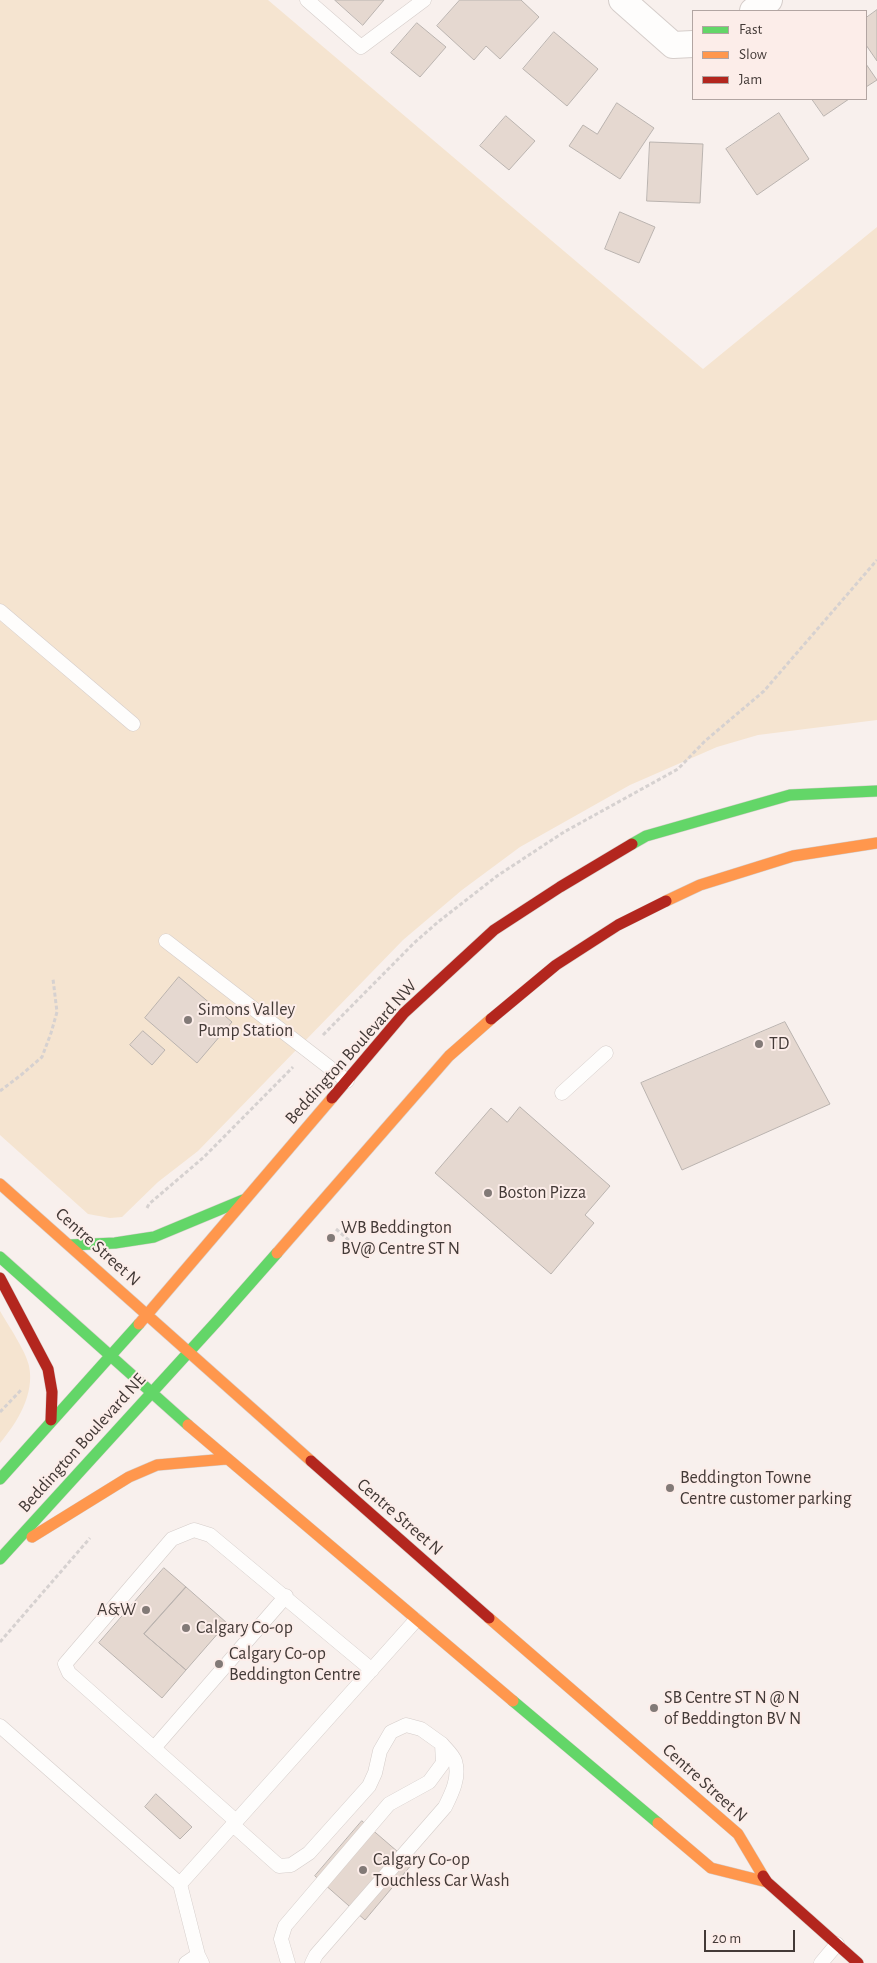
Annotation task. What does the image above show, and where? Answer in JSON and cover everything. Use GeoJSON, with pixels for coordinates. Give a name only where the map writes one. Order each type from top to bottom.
{"type":"FeatureCollection","features":[{"type":"Feature","properties":{"kind":"main road","name":"Beddington Boulevard NW"},"geometry":{"type":"LineString","coordinates":[[147,1316],[404,1013],[494,930],[560,887],[646,836],[790,795],[877,791]]}},
{"type":"Feature","properties":{"kind":"main road"},"geometry":{"type":"LineString","coordinates":[[188,1353],[448,1056],[556,965],[618,925],[700,885],[793,856],[877,843]]}},
{"type":"Feature","properties":{"kind":"main road","name":"Centre Street N"},"geometry":{"type":"LineString","coordinates":[[0,1184],[362,1508],[738,1834],[767,1882],[858,1963]]}},
{"type":"Feature","properties":{"kind":"main road"},"geometry":{"type":"LineString","coordinates":[[70,1245],[115,1243],[154,1237],[247,1198]]}},
{"type":"Feature","properties":{"kind":"main road","name":"Centre Street N"},"geometry":{"type":"LineString","coordinates":[[0,1257],[226,1459],[712,1868],[767,1882]]}},
{"type":"Feature","properties":{"kind":"main road"},"geometry":{"type":"LineString","coordinates":[[0,1278],[48,1369],[52,1392],[51,1420]]}},
{"type":"Feature","properties":{"kind":"main road","name":"Beddington Boulevard NE"},"geometry":{"type":"LineString","coordinates":[[0,1479],[51,1420],[147,1316]]}},
{"type":"Feature","properties":{"kind":"main road","name":"Beddington Boulevard NE"},"geometry":{"type":"LineString","coordinates":[[2,1557],[188,1353]]}},
{"type":"Feature","properties":{"kind":"main road"},"geometry":{"type":"LineString","coordinates":[[2,1557],[129,1477],[157,1466],[176,1462],[226,1459]]}},
{"type":"Feature","properties":{"kind":"street"},"geometry":{"type":"LineString","coordinates":[[622,0],[673,45],[692,44]]}},
{"type":"Feature","properties":{"kind":"street"},"geometry":{"type":"LineString","coordinates":[[754,10],[768,0]]}},
{"type":"Feature","properties":{"kind":"lane"},"geometry":{"type":"LineString","coordinates":[[307,0],[361,47],[424,0]]}},
{"type":"Feature","properties":{"kind":"lane"},"geometry":{"type":"LineString","coordinates":[[0,612],[133,724]]}},
{"type":"Feature","properties":{"kind":"lane"},"geometry":{"type":"LineString","coordinates":[[166,941],[347,1081]]}},
{"type":"Feature","properties":{"kind":"lane"},"geometry":{"type":"LineString","coordinates":[[562,1093],[606,1053]]}},
{"type":"Feature","properties":{"kind":"lane"},"geometry":{"type":"LineString","coordinates":[[312,1963],[316,1955],[445,1807],[453,1792],[457,1778],[455,1760],[442,1744],[421,1728],[406,1725],[391,1732],[380,1751],[375,1773],[369,1786],[309,1853],[291,1865],[280,1866],[154,1748],[69,1673],[65,1664],[172,1539],[194,1530],[210,1535],[286,1596],[372,1670]]}},
{"type":"Feature","properties":{"kind":"lane"},"geometry":{"type":"LineString","coordinates":[[154,1748],[286,1596]]}},
{"type":"Feature","properties":{"kind":"lane"},"geometry":{"type":"LineString","coordinates":[[180,1884],[416,1620]]}},
{"type":"Feature","properties":{"kind":"lane"},"geometry":{"type":"LineString","coordinates":[[0,1726],[180,1884],[195,1960]]}},
{"type":"Feature","properties":{"kind":"lane"},"geometry":{"type":"LineString","coordinates":[[288,1963],[281,1939],[285,1926],[390,1804],[430,1782],[444,1763],[442,1744]]}},
{"type":"Feature","properties":{"kind":"lane"},"geometry":{"type":"LineString","coordinates":[[821,1963],[837,1944]]}},
{"type":"Feature","properties":{"kind":"path"},"geometry":{"type":"LineString","coordinates":[[678,769],[705,741],[764,691],[877,560]]}},
{"type":"Feature","properties":{"kind":"path"},"geometry":{"type":"LineString","coordinates":[[0,1091],[21,1076],[42,1057],[57,1012],[53,979]]}},
{"type":"Feature","properties":{"kind":"path"},"geometry":{"type":"LineString","coordinates":[[0,1412],[23,1388]]}},
{"type":"Feature","properties":{"kind":"path"},"geometry":{"type":"LineString","coordinates":[[0,1642],[94,1534]]}},
{"type":"Feature","properties":{"kind":"shaded area"},"geometry":{"type":"Polygon","coordinates":[[[0,0],[268,0],[703,369],[877,227],[877,720],[758,735],[717,747],[630,785],[520,847],[462,890],[403,940],[198,1151],[158,1182],[122,1217],[110,1218],[88,1214],[0,1135],[0,0]]]}},
{"type":"Feature","properties":{"kind":"shaded area"},"geometry":{"type":"Polygon","coordinates":[[[0,1311],[24,1353],[29,1366],[30,1377],[23,1408],[13,1426],[0,1443],[0,1311]]]}},
{"type":"Feature","properties":{"kind":"building"},"geometry":{"type":"Polygon","coordinates":[[[335,0],[384,0],[363,25],[335,0]]]}},
{"type":"Feature","properties":{"kind":"building"},"geometry":{"type":"Polygon","coordinates":[[[460,0],[521,0],[539,17],[500,59],[486,46],[474,60],[437,26],[460,0]]]}},
{"type":"Feature","properties":{"kind":"building"},"geometry":{"type":"Polygon","coordinates":[[[877,10],[877,61],[867,46],[867,17],[877,10]]]}},
{"type":"Feature","properties":{"kind":"building"},"geometry":{"type":"Polygon","coordinates":[[[417,23],[446,47],[420,77],[391,53],[417,23]]]}},
{"type":"Feature","properties":{"kind":"building"},"geometry":{"type":"Polygon","coordinates":[[[554,32],[598,69],[567,106],[523,69],[554,32]]]}},
{"type":"Feature","properties":{"kind":"building"},"geometry":{"type":"Polygon","coordinates":[[[867,65],[877,80],[867,86],[867,65]]]}},
{"type":"Feature","properties":{"kind":"building"},"geometry":{"type":"Polygon","coordinates":[[[813,100],[848,100],[824,116],[813,100]]]}},
{"type":"Feature","properties":{"kind":"building"},"geometry":{"type":"Polygon","coordinates":[[[617,103],[654,128],[620,179],[569,146],[583,125],[597,134],[617,103]]]}},
{"type":"Feature","properties":{"kind":"building"},"geometry":{"type":"Polygon","coordinates":[[[779,113],[809,159],[757,195],[726,149],[779,113]]]}},
{"type":"Feature","properties":{"kind":"building"},"geometry":{"type":"Polygon","coordinates":[[[506,116],[535,141],[509,170],[480,146],[506,116]]]}},
{"type":"Feature","properties":{"kind":"building"},"geometry":{"type":"Polygon","coordinates":[[[650,142],[703,144],[700,203],[647,201],[650,142]]]}},
{"type":"Feature","properties":{"kind":"building"},"geometry":{"type":"Polygon","coordinates":[[[620,212],[655,227],[639,263],[605,249],[620,212]]]}},
{"type":"Feature","properties":{"kind":"building","name":"Simons Valley Pump Station"},"geometry":{"type":"Polygon","coordinates":[[[179,977],[232,1022],[197,1063],[145,1018],[179,977]]]}},
{"type":"Feature","properties":{"kind":"building"},"geometry":{"type":"Polygon","coordinates":[[[785,1022],[830,1104],[682,1170],[641,1083],[785,1022]]]}},
{"type":"Feature","properties":{"kind":"building"},"geometry":{"type":"Polygon","coordinates":[[[143,1031],[165,1050],[152,1065],[130,1045],[143,1031]]]}},
{"type":"Feature","properties":{"kind":"building"},"geometry":{"type":"Polygon","coordinates":[[[520,1107],[610,1186],[585,1215],[594,1223],[551,1274],[435,1173],[491,1108],[507,1122],[520,1107]]]}},
{"type":"Feature","properties":{"kind":"building","name":"A&W"},"geometry":{"type":"Polygon","coordinates":[[[164,1568],[186,1587],[144,1634],[186,1670],[162,1698],[99,1643],[164,1568]]]}},
{"type":"Feature","properties":{"kind":"building","name":"Calgary Co-op"},"geometry":{"type":"Polygon","coordinates":[[[186,1587],[227,1623],[186,1670],[144,1634],[186,1587]]]}},
{"type":"Feature","properties":{"kind":"building"},"geometry":{"type":"Polygon","coordinates":[[[156,1794],[192,1827],[180,1839],[145,1807],[156,1794]]]}},
{"type":"Feature","properties":{"kind":"building","name":"Calgary Co-op Touchless Car Wash"},"geometry":{"type":"Polygon","coordinates":[[[362,1821],[412,1864],[365,1920],[315,1876],[362,1821]]]}},
{"type":"Feature","properties":{"kind":"traffic: fast"},"geometry":{"type":"LineString","coordinates":[[632,844],[646,836],[790,795],[877,791]]}},
{"type":"Feature","properties":{"kind":"traffic: fast"},"geometry":{"type":"LineString","coordinates":[[70,1245],[115,1243],[154,1237],[243,1200]]}},
{"type":"Feature","properties":{"kind":"traffic: fast"},"geometry":{"type":"LineString","coordinates":[[0,1559],[277,1253]]}},
{"type":"Feature","properties":{"kind":"traffic: fast"},"geometry":{"type":"LineString","coordinates":[[0,1257],[188,1425]]}},
{"type":"Feature","properties":{"kind":"traffic: fast"},"geometry":{"type":"LineString","coordinates":[[0,1479],[139,1324]]}},
{"type":"Feature","properties":{"kind":"traffic: fast"},"geometry":{"type":"LineString","coordinates":[[513,1701],[658,1823]]}},
{"type":"Feature","properties":{"kind":"traffic: slow"},"geometry":{"type":"LineString","coordinates":[[666,901],[700,885],[793,856],[877,843]]}},
{"type":"Feature","properties":{"kind":"traffic: slow"},"geometry":{"type":"LineString","coordinates":[[277,1253],[449,1056],[491,1019]]}},
{"type":"Feature","properties":{"kind":"traffic: slow"},"geometry":{"type":"LineString","coordinates":[[139,1324],[332,1098]]}},
{"type":"Feature","properties":{"kind":"traffic: slow"},"geometry":{"type":"LineString","coordinates":[[0,1184],[311,1461]]}},
{"type":"Feature","properties":{"kind":"traffic: slow"},"geometry":{"type":"LineString","coordinates":[[188,1425],[513,1701]]}},
{"type":"Feature","properties":{"kind":"traffic: slow"},"geometry":{"type":"LineString","coordinates":[[32,1537],[129,1477],[157,1465],[226,1459]]}},
{"type":"Feature","properties":{"kind":"traffic: slow"},"geometry":{"type":"LineString","coordinates":[[489,1618],[738,1834],[763,1876]]}},
{"type":"Feature","properties":{"kind":"traffic: slow"},"geometry":{"type":"LineString","coordinates":[[658,1823],[711,1868],[767,1882]]}},
{"type":"Feature","properties":{"kind":"traffic: jam"},"geometry":{"type":"LineString","coordinates":[[332,1098],[404,1013],[494,930],[560,887],[632,844]]}},
{"type":"Feature","properties":{"kind":"traffic: jam"},"geometry":{"type":"LineString","coordinates":[[491,1019],[556,965],[618,925],[666,901]]}},
{"type":"Feature","properties":{"kind":"traffic: jam"},"geometry":{"type":"LineString","coordinates":[[0,1278],[48,1369],[52,1392],[51,1420]]}},
{"type":"Feature","properties":{"kind":"traffic: jam"},"geometry":{"type":"LineString","coordinates":[[311,1461],[489,1618]]}},
{"type":"Feature","properties":{"kind":"traffic: jam"},"geometry":{"type":"LineString","coordinates":[[763,1876],[767,1882],[858,1963]]}},
{"type":"Feature","properties":{"kind":"place","name":"Simons Valley Pump Station"},"geometry":{"type":"Point","coordinates":[188,1020]}},
{"type":"Feature","properties":{"kind":"place","name":"TD"},"geometry":{"type":"Point","coordinates":[759,1044]}},
{"type":"Feature","properties":{"kind":"place","name":"Boston Pizza"},"geometry":{"type":"Point","coordinates":[488,1193]}},
{"type":"Feature","properties":{"kind":"place","name":"WB Beddington BV@ Centre ST N"},"geometry":{"type":"Point","coordinates":[331,1238]}},
{"type":"Feature","properties":{"kind":"place","name":"Beddington Towne Centre customer parking"},"geometry":{"type":"Point","coordinates":[670,1488]}},
{"type":"Feature","properties":{"kind":"place","name":"A&W"},"geometry":{"type":"Point","coordinates":[146,1610]}},
{"type":"Feature","properties":{"kind":"place","name":"Calgary Co-op"},"geometry":{"type":"Point","coordinates":[186,1628]}},
{"type":"Feature","properties":{"kind":"place","name":"Calgary Co-op Beddington Centre"},"geometry":{"type":"Point","coordinates":[219,1664]}},
{"type":"Feature","properties":{"kind":"place","name":"SB Centre ST N @ N of Beddington BV N"},"geometry":{"type":"Point","coordinates":[654,1708]}},
{"type":"Feature","properties":{"kind":"place","name":"Calgary Co-op Touchless Car Wash"},"geometry":{"type":"Point","coordinates":[363,1870]}}]}
